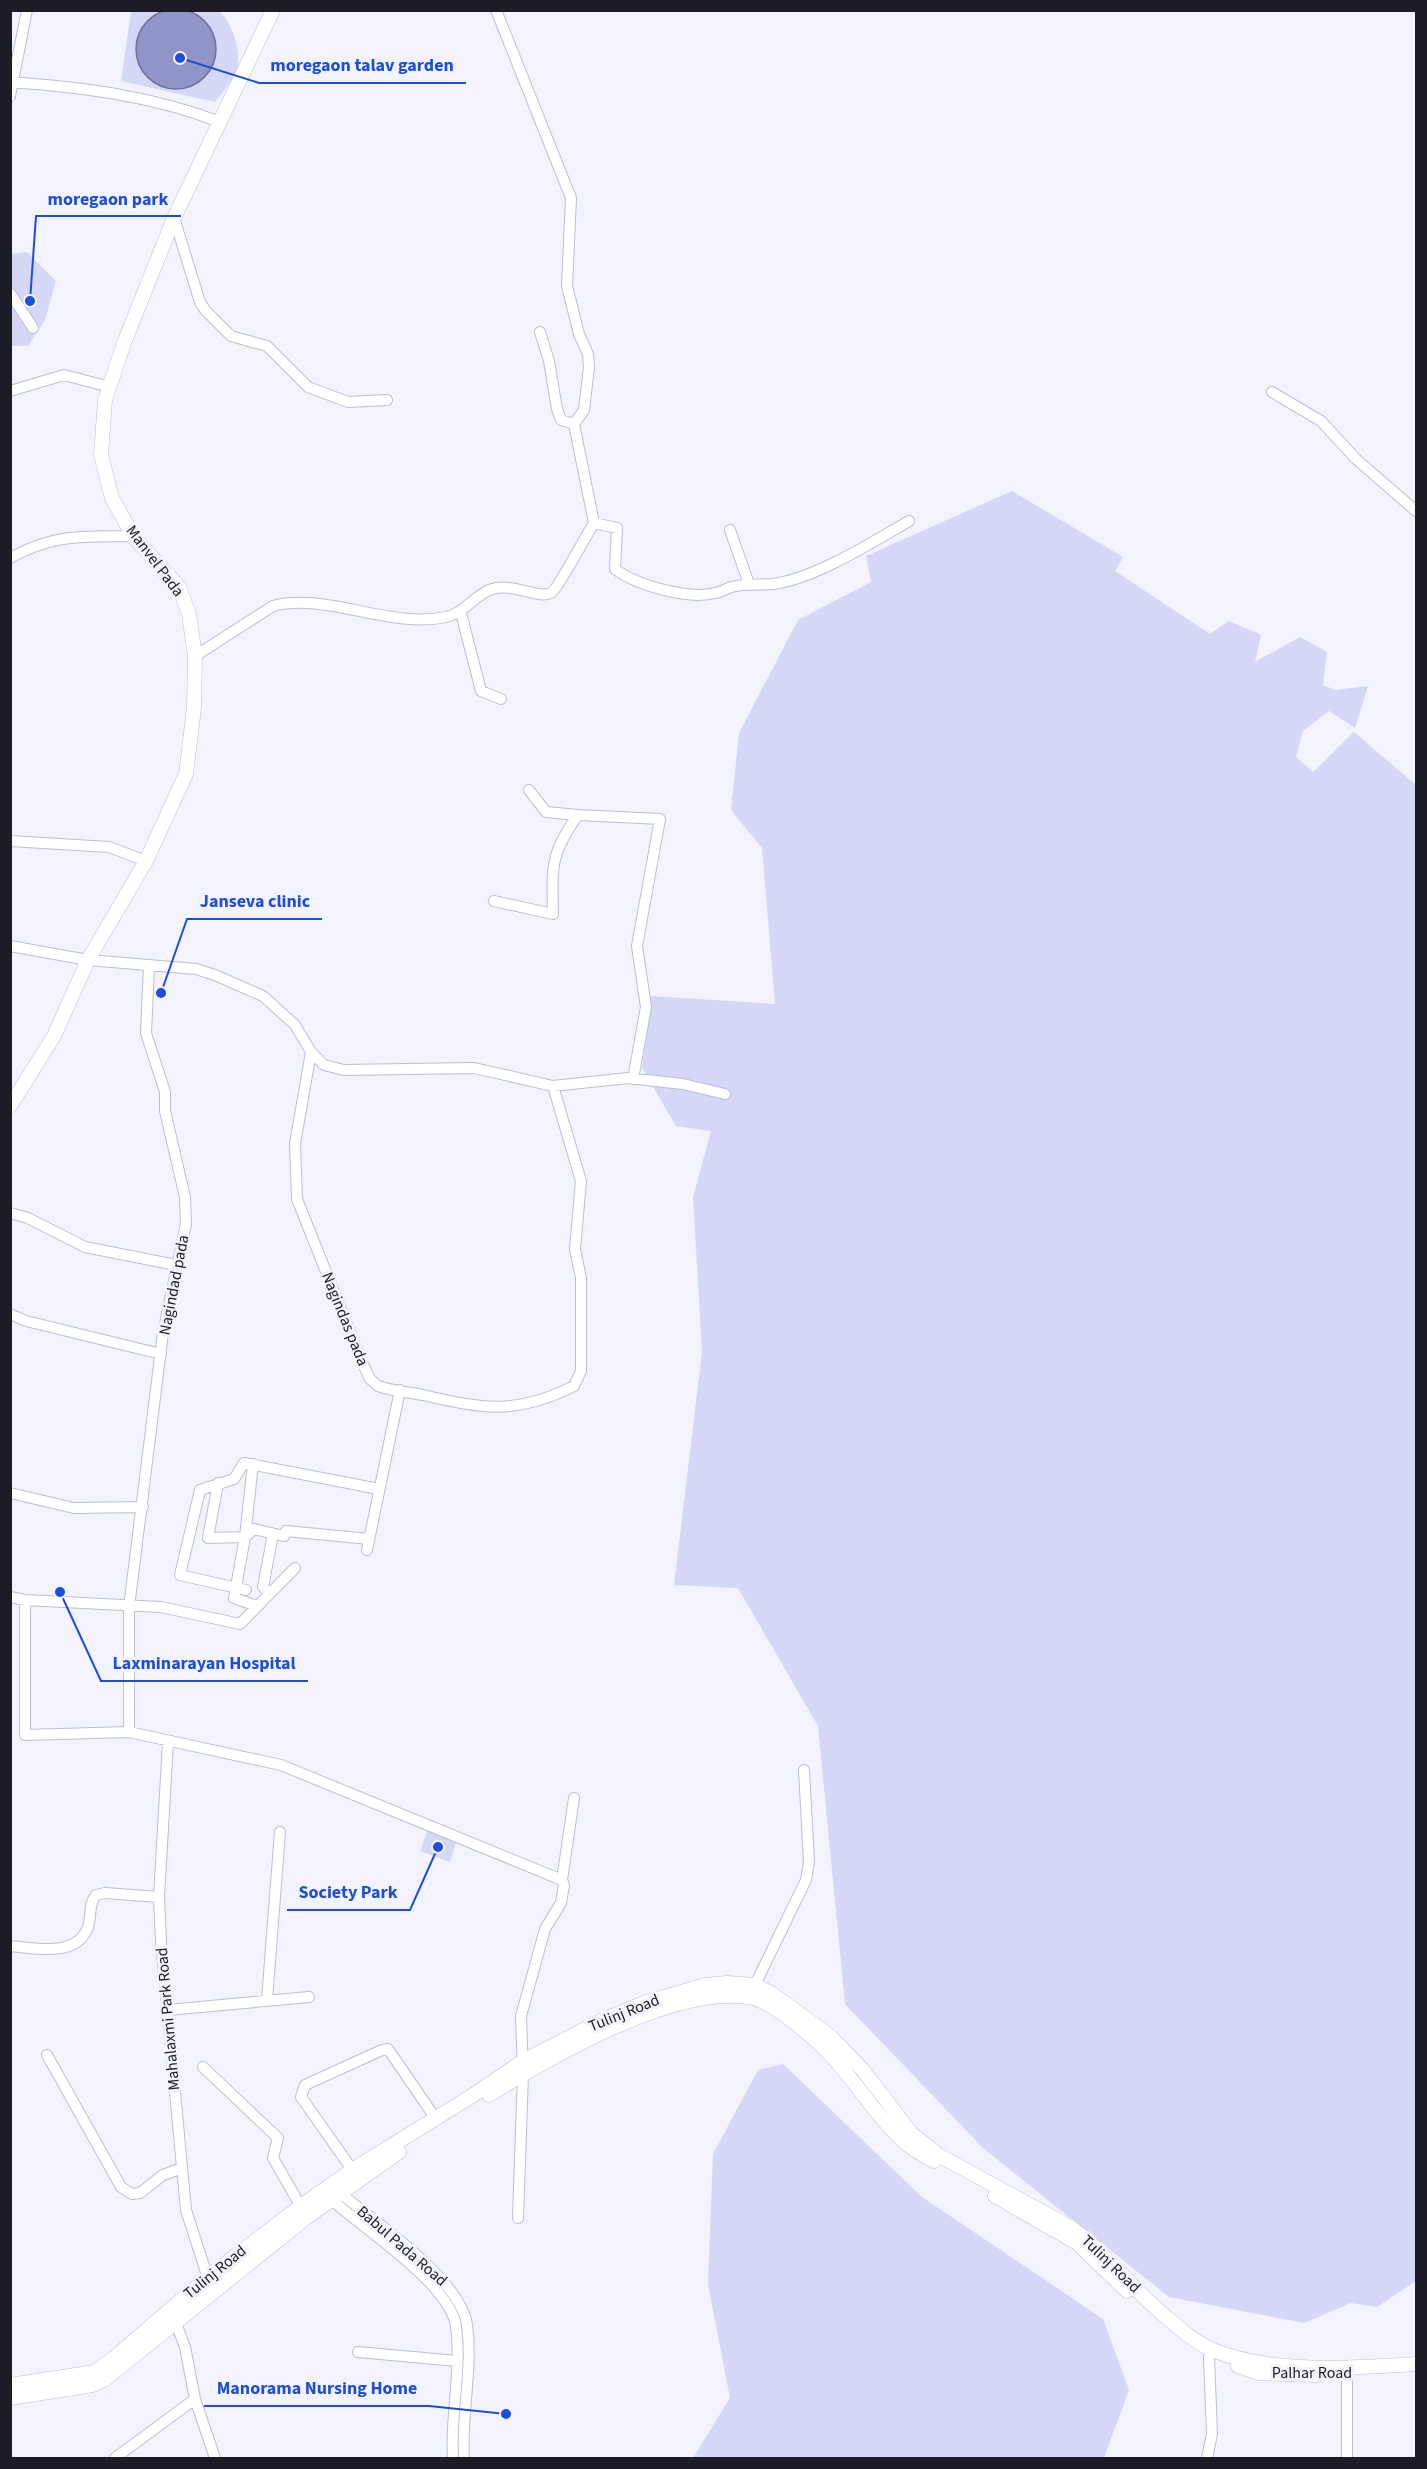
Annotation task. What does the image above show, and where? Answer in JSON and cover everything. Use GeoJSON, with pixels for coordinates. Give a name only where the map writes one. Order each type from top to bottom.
{"type":"FeatureCollection","features":[{"type":"Feature","properties":{"kind":"main road","name":"Manvel Pada"},"geometry":{"type":"LineString","coordinates":[[10,1106],[60,1025],[87,960],[146,861],[186,774],[194,708],[195,656],[189,614],[179,586],[133,536],[112,498],[101,455],[105,400],[124,343],[174,218],[273,10]]}},
{"type":"Feature","properties":{"kind":"main road","name":"Tulinj Road"},"geometry":{"type":"LineString","coordinates":[[10,2385],[94,2372],[208,2277],[436,2119],[523,2068],[667,2005],[752,1991],[827,2052],[906,2144],[1077,2243],[1171,2331],[1211,2354]]}},
{"type":"Feature","properties":{"kind":"main road","name":"Tulinj Road"},"geometry":{"type":"LineString","coordinates":[[355,2174],[523,2068]]}},
{"type":"Feature","properties":{"kind":"main road","name":"Tulinj Road"},"geometry":{"type":"LineString","coordinates":[[10,2398],[93,2385],[104,2380],[177,2323],[304,2211]]}},
{"type":"Feature","properties":{"kind":"main road","name":"Palhar Road"},"geometry":{"type":"LineString","coordinates":[[1211,2354],[1258,2373],[1347,2370],[1416,2371]]}},
{"type":"Feature","properties":{"kind":"main road","name":"Palhar Road"},"geometry":{"type":"LineString","coordinates":[[1347,2370],[1416,2364]]}},
{"type":"Feature","properties":{"kind":"street"},"geometry":{"type":"LineString","coordinates":[[10,96],[27,10]]}},
{"type":"Feature","properties":{"kind":"street"},"geometry":{"type":"LineString","coordinates":[[496,10],[571,198],[567,286],[579,334],[588,354],[589,367],[584,410],[573,424]]}},
{"type":"Feature","properties":{"kind":"street"},"geometry":{"type":"LineString","coordinates":[[12,82],[119,93],[197,113],[220,122]]}},
{"type":"Feature","properties":{"kind":"street"},"geometry":{"type":"LineString","coordinates":[[174,218],[201,302],[205,310],[231,336],[267,346],[308,387],[339,400],[387,400]]}},
{"type":"Feature","properties":{"kind":"street"},"geometry":{"type":"LineString","coordinates":[[10,293],[33,328]]}},
{"type":"Feature","properties":{"kind":"street"},"geometry":{"type":"LineString","coordinates":[[540,332],[550,367],[557,409],[561,420],[573,424]]}},
{"type":"Feature","properties":{"kind":"street"},"geometry":{"type":"LineString","coordinates":[[10,391],[64,375],[110,387]]}},
{"type":"Feature","properties":{"kind":"street"},"geometry":{"type":"LineString","coordinates":[[1272,392],[1321,421],[1356,459],[1416,511]]}},
{"type":"Feature","properties":{"kind":"street"},"geometry":{"type":"LineString","coordinates":[[195,656],[207,651],[273,606],[283,604],[334,607],[387,617],[444,618],[460,613],[485,592],[495,588],[542,595],[551,593],[557,588],[594,523],[573,424]]}},
{"type":"Feature","properties":{"kind":"street"},"geometry":{"type":"LineString","coordinates":[[594,523],[617,528],[615,569],[627,579],[694,596],[749,584],[774,584],[806,573],[855,553],[909,521]]}},
{"type":"Feature","properties":{"kind":"street"},"geometry":{"type":"LineString","coordinates":[[730,530],[749,584]]}},
{"type":"Feature","properties":{"kind":"street"},"geometry":{"type":"LineString","coordinates":[[10,558],[26,549],[65,536],[133,536]]}},
{"type":"Feature","properties":{"kind":"street"},"geometry":{"type":"LineString","coordinates":[[460,613],[481,691],[501,699]]}},
{"type":"Feature","properties":{"kind":"street"},"geometry":{"type":"LineString","coordinates":[[529,790],[546,812],[660,819],[637,946],[646,1006],[633,1079]]}},
{"type":"Feature","properties":{"kind":"street"},"geometry":{"type":"LineString","coordinates":[[494,902],[553,914],[552,863],[561,839],[578,815]]}},
{"type":"Feature","properties":{"kind":"street"},"geometry":{"type":"LineString","coordinates":[[10,841],[109,847],[146,861]]}},
{"type":"Feature","properties":{"kind":"street"},"geometry":{"type":"LineString","coordinates":[[10,946],[87,960],[196,969],[263,996],[295,1025],[312,1052],[324,1065],[344,1070],[474,1068],[553,1086],[633,1079],[683,1084],[725,1094]]}},
{"type":"Feature","properties":{"kind":"street","name":"Nagindad pada"},"geometry":{"type":"LineString","coordinates":[[129,1732],[129,1607],[161,1354],[176,1265],[186,1224],[185,1197],[165,1110],[165,1092],[146,1033],[149,966]]}},
{"type":"Feature","properties":{"kind":"street","name":"Nagindas pada"},"geometry":{"type":"LineString","coordinates":[[312,1052],[295,1144],[297,1199],[370,1379],[378,1386],[465,1404],[493,1407],[544,1401],[574,1386],[581,1371],[581,1278],[575,1249],[581,1181],[553,1086]]}},
{"type":"Feature","properties":{"kind":"street"},"geometry":{"type":"LineString","coordinates":[[10,1213],[28,1218],[85,1247],[176,1265]]}},
{"type":"Feature","properties":{"kind":"street"},"geometry":{"type":"LineString","coordinates":[[10,1314],[26,1321],[161,1354]]}},
{"type":"Feature","properties":{"kind":"street"},"geometry":{"type":"LineString","coordinates":[[218,1483],[208,1538],[245,1538],[254,1529],[284,1536],[286,1531],[368,1545],[400,1390]]}},
{"type":"Feature","properties":{"kind":"street"},"geometry":{"type":"LineString","coordinates":[[241,1588],[180,1575],[200,1490],[234,1479],[244,1462],[379,1489]]}},
{"type":"Feature","properties":{"kind":"street"},"geometry":{"type":"LineString","coordinates":[[253,1464],[241,1588],[234,1598],[257,1606]]}},
{"type":"Feature","properties":{"kind":"street"},"geometry":{"type":"LineString","coordinates":[[10,1493],[74,1508],[143,1507]]}},
{"type":"Feature","properties":{"kind":"street"},"geometry":{"type":"LineString","coordinates":[[270,1593],[263,1587],[273,1534]]}},
{"type":"Feature","properties":{"kind":"street"},"geometry":{"type":"LineString","coordinates":[[10,1597],[129,1607],[161,1607],[240,1624],[295,1568]]}},
{"type":"Feature","properties":{"kind":"street"},"geometry":{"type":"LineString","coordinates":[[25,1600],[25,1735],[129,1732],[280,1765],[562,1880]]}},
{"type":"Feature","properties":{"kind":"street","name":"Mahalaxmi Park Road"},"geometry":{"type":"LineString","coordinates":[[168,1742],[159,1897],[168,2010],[186,2210],[212,2291]]}},
{"type":"Feature","properties":{"kind":"street"},"geometry":{"type":"LineString","coordinates":[[752,1991],[807,1880],[804,1770]]}},
{"type":"Feature","properties":{"kind":"street"},"geometry":{"type":"LineString","coordinates":[[518,2218],[523,2006],[545,1929],[561,1903],[564,1885],[562,1880],[574,1798]]}},
{"type":"Feature","properties":{"kind":"street"},"geometry":{"type":"LineString","coordinates":[[267,2000],[280,1832]]}},
{"type":"Feature","properties":{"kind":"street"},"geometry":{"type":"LineString","coordinates":[[10,1946],[57,1949],[75,1943],[88,1928],[92,1900],[96,1895],[105,1893],[159,1897]]}},
{"type":"Feature","properties":{"kind":"street"},"geometry":{"type":"LineString","coordinates":[[168,2010],[309,1997]]}},
{"type":"Feature","properties":{"kind":"street"},"geometry":{"type":"LineString","coordinates":[[355,2174],[301,2097],[305,2085],[381,2050],[388,2049],[436,2119]]}},
{"type":"Feature","properties":{"kind":"street"},"geometry":{"type":"LineString","coordinates":[[47,2055],[121,2187],[127,2192],[140,2193],[163,2175],[182,2168]]}},
{"type":"Feature","properties":{"kind":"street"},"geometry":{"type":"LineString","coordinates":[[202,2067],[278,2138],[273,2158],[304,2211]]}},
{"type":"Feature","properties":{"kind":"street","name":"Babul Pada Road"},"geometry":{"type":"LineString","coordinates":[[331,2192],[444,2297],[452,2310],[456,2326],[464,2458]]}},
{"type":"Feature","properties":{"kind":"street","name":"Babul Pada Road"},"geometry":{"type":"LineString","coordinates":[[331,2192],[422,2261],[453,2290],[463,2306],[467,2325],[461,2402],[453,2458]]}},
{"type":"Feature","properties":{"kind":"street"},"geometry":{"type":"LineString","coordinates":[[169,2310],[177,2323],[185,2347],[195,2398],[215,2458]]}},
{"type":"Feature","properties":{"kind":"street"},"geometry":{"type":"LineString","coordinates":[[358,2352],[457,2361]]}},
{"type":"Feature","properties":{"kind":"street"},"geometry":{"type":"LineString","coordinates":[[1207,2458],[1212,2434],[1211,2354]]}},
{"type":"Feature","properties":{"kind":"street"},"geometry":{"type":"LineString","coordinates":[[1347,2370],[1347,2458]]}},
{"type":"Feature","properties":{"kind":"street"},"geometry":{"type":"LineString","coordinates":[[116,2458],[195,2398]]}},
{"type":"Feature","properties":{"kind":"shaded area"},"geometry":{"type":"Polygon","coordinates":[[[131,11],[219,11],[233,32],[238,58],[235,74],[215,102],[121,81],[131,11]]]}},
{"type":"Feature","properties":{"kind":"shaded area"},"geometry":{"type":"Polygon","coordinates":[[[27,252],[56,281],[45,320],[28,346],[11,346],[11,254],[27,252]]]}},
{"type":"Feature","properties":{"kind":"shaded area"},"geometry":{"type":"Polygon","coordinates":[[[1012,491],[1123,557],[1115,571],[1210,634],[1229,621],[1261,635],[1255,662],[1300,637],[1327,652],[1323,685],[1335,690],[1368,686],[1355,728],[1329,711],[1303,731],[1296,757],[1313,772],[1354,732],[1416,785],[1416,2281],[1377,2307],[1351,2303],[1304,2323],[1169,2297],[983,2148],[845,2004],[818,1726],[738,1588],[674,1585],[702,1352],[693,1197],[711,1131],[676,1126],[642,1068],[651,996],[775,1004],[762,848],[731,810],[739,733],[798,620],[871,582],[866,556],[1012,491]]]}},
{"type":"Feature","properties":{"kind":"shaded area"},"geometry":{"type":"Polygon","coordinates":[[[428,1829],[456,1842],[450,1862],[420,1851],[428,1829]]]}},
{"type":"Feature","properties":{"kind":"shaded area"},"geometry":{"type":"Polygon","coordinates":[[[783,2064],[922,2197],[1103,2319],[1129,2390],[1104,2458],[693,2458],[730,2398],[708,2284],[713,2154],[758,2070],[783,2064]]]}},
{"type":"Feature","properties":{"kind":"water"},"geometry":{"type":"Polygon","coordinates":[[[168,9],[184,9],[205,20],[216,41],[216,57],[205,78],[184,89],[168,89],[154,83],[142,71],[136,57],[136,41],[142,27],[154,15],[168,9]]]}},
{"type":"Feature","properties":{"kind":"place","name":"moregaon talav garden"},"geometry":{"type":"Point","coordinates":[180,58]}},
{"type":"Feature","properties":{"kind":"place","name":"moregaon park"},"geometry":{"type":"Point","coordinates":[30,301]}},
{"type":"Feature","properties":{"kind":"place","name":"Janseva clinic"},"geometry":{"type":"Point","coordinates":[161,993]}},
{"type":"Feature","properties":{"kind":"place","name":"Laxminarayan Hospital"},"geometry":{"type":"Point","coordinates":[60,1592]}},
{"type":"Feature","properties":{"kind":"place","name":"Society Park"},"geometry":{"type":"Point","coordinates":[438,1847]}},
{"type":"Feature","properties":{"kind":"place","name":"Manorama Nursing Home"},"geometry":{"type":"Point","coordinates":[506,2414]}}]}
